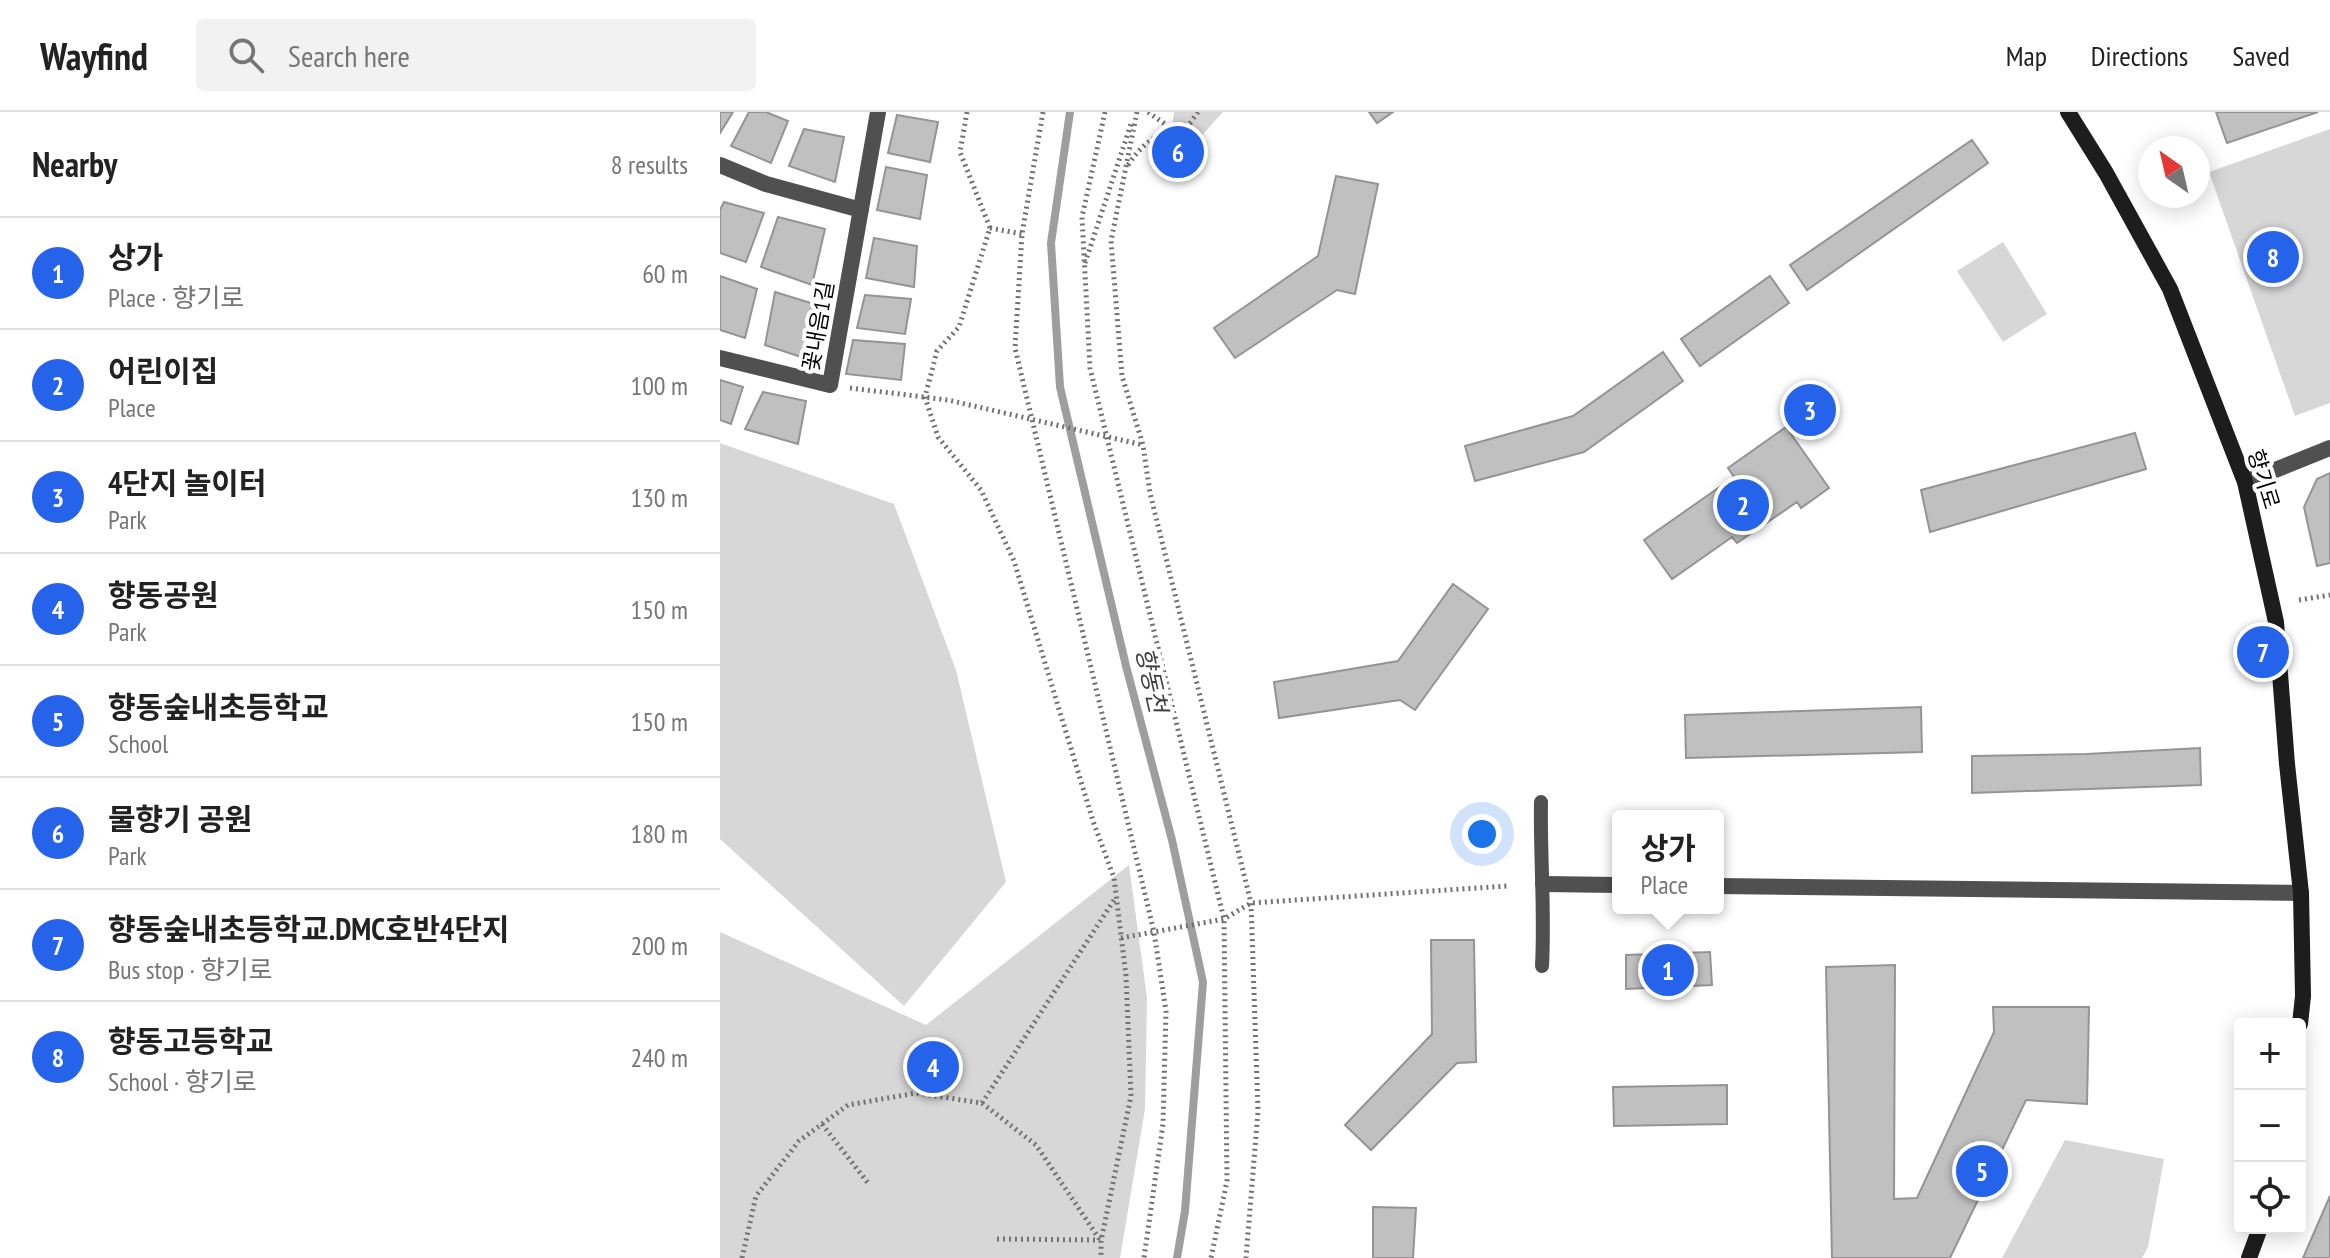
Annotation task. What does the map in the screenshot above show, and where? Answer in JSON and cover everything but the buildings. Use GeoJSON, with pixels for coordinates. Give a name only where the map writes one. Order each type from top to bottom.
{"type":"FeatureCollection","features":[{"type":"Feature","properties":{"kind":"main road","name":"향기로"},"geometry":{"type":"LineString","coordinates":[[2068,112],[2106,173],[2170,289],[2245,482],[2276,622],[2301,893],[2301,1018]]}},
{"type":"Feature","properties":{"kind":"main road"},"geometry":{"type":"LineString","coordinates":[[2249,1258],[2258,1234]]}},
{"type":"Feature","properties":{"kind":"street","name":"꽃내음1길"},"geometry":{"type":"LineString","coordinates":[[720,358],[830,385],[878,112]]}},
{"type":"Feature","properties":{"kind":"street"},"geometry":{"type":"LineString","coordinates":[[720,165],[766,184],[861,210]]}},
{"type":"Feature","properties":{"kind":"street"},"geometry":{"type":"LineString","coordinates":[[2245,482],[2330,448]]}},
{"type":"Feature","properties":{"kind":"street"},"geometry":{"type":"LineString","coordinates":[[1543,884],[1612,885]]}},
{"type":"Feature","properties":{"kind":"street"},"geometry":{"type":"LineString","coordinates":[[1724,886],[2301,893]]}},
{"type":"Feature","properties":{"kind":"lane"},"geometry":{"type":"LineString","coordinates":[[1541,802],[1542,966]]}},
{"type":"Feature","properties":{"kind":"path"},"geometry":{"type":"LineString","coordinates":[[967,112],[960,152],[990,228],[959,327],[937,351],[925,397],[938,437],[981,490],[1014,561],[1114,878],[1126,976],[1131,1096],[1101,1241],[1101,1258]]}},
{"type":"Feature","properties":{"kind":"path"},"geometry":{"type":"LineString","coordinates":[[1043,112],[1022,234],[1015,348],[1154,932],[1166,1011],[1163,1124],[1144,1258]]}},
{"type":"Feature","properties":{"kind":"path"},"geometry":{"type":"LineString","coordinates":[[1105,112],[1082,217],[1090,368],[1224,919],[1227,1181],[1211,1258]]}},
{"type":"Feature","properties":{"kind":"path"},"geometry":{"type":"LineString","coordinates":[[1083,268],[1136,112]]}},
{"type":"Feature","properties":{"kind":"path"},"geometry":{"type":"LineString","coordinates":[[1136,112],[1111,241],[1122,376],[1143,445],[1150,493],[1251,903],[1258,1111],[1246,1258]]}},
{"type":"Feature","properties":{"kind":"path"},"geometry":{"type":"LineString","coordinates":[[1148,112],[1172,129]]}},
{"type":"Feature","properties":{"kind":"path"},"geometry":{"type":"LineString","coordinates":[[1125,168],[1140,147],[1156,135],[1190,123],[1198,112]]}},
{"type":"Feature","properties":{"kind":"path"},"geometry":{"type":"LineString","coordinates":[[990,228],[1022,234]]}},
{"type":"Feature","properties":{"kind":"path"},"geometry":{"type":"LineString","coordinates":[[830,385],[948,400],[1143,445]]}},
{"type":"Feature","properties":{"kind":"path"},"geometry":{"type":"LineString","coordinates":[[2299,600],[2330,595]]}},
{"type":"Feature","properties":{"kind":"path"},"geometry":{"type":"LineString","coordinates":[[1121,938],[1224,919],[1251,903],[1507,886]]}},
{"type":"Feature","properties":{"kind":"path"},"geometry":{"type":"LineString","coordinates":[[982,1103],[1116,897]]}},
{"type":"Feature","properties":{"kind":"path"},"geometry":{"type":"LineString","coordinates":[[742,1258],[756,1196],[799,1141],[848,1105],[916,1093],[982,1103],[1036,1145],[1101,1241]]}},
{"type":"Feature","properties":{"kind":"path"},"geometry":{"type":"LineString","coordinates":[[822,1124],[868,1183]]}},
{"type":"Feature","properties":{"kind":"path"},"geometry":{"type":"LineString","coordinates":[[997,1239],[1101,1241]]}},
{"type":"Feature","properties":{"kind":"shaded area"},"geometry":{"type":"Polygon","coordinates":[[[1174,112],[1223,112],[1166,175],[1174,112]]]}},
{"type":"Feature","properties":{"kind":"shaded area"},"geometry":{"type":"Polygon","coordinates":[[[2330,129],[2330,403],[2295,416],[2210,172],[2330,129]]]}},
{"type":"Feature","properties":{"kind":"shaded area"},"geometry":{"type":"Polygon","coordinates":[[[2003,242],[2047,314],[2003,342],[1957,271],[2003,242]]]}},
{"type":"Feature","properties":{"kind":"shaded area"},"geometry":{"type":"Polygon","coordinates":[[[720,443],[894,504],[956,670],[1006,882],[904,1006],[720,839],[720,443]]]}},
{"type":"Feature","properties":{"kind":"shaded area"},"geometry":{"type":"Polygon","coordinates":[[[1129,865],[1147,998],[1145,1109],[1120,1258],[720,1258],[720,932],[926,1025],[1129,865]]]}},
{"type":"Feature","properties":{"kind":"shaded area"},"geometry":{"type":"Polygon","coordinates":[[[2065,1140],[2164,1159],[2148,1247],[2142,1258],[2002,1258],[2065,1140]]]}},
{"type":"Feature","properties":{"kind":"waterway","name":"향동천"},"geometry":{"type":"LineString","coordinates":[[1070,112],[1051,243],[1060,387],[1126,666],[1172,840],[1203,982],[1185,1211],[1177,1258]]}},
{"type":"Feature","properties":{"kind":"place","name":"물향기 공원"},"geometry":{"type":"Point","coordinates":[1178,152]}},
{"type":"Feature","properties":{"kind":"place","name":"향동고등학교"},"geometry":{"type":"Point","coordinates":[2273,257]}},
{"type":"Feature","properties":{"kind":"place","name":"4단지 놀이터"},"geometry":{"type":"Point","coordinates":[1810,410]}},
{"type":"Feature","properties":{"kind":"place","name":"어린이집"},"geometry":{"type":"Point","coordinates":[1743,505]}},
{"type":"Feature","properties":{"kind":"place","name":"향동숲내초등학교.DMC호반4단지"},"geometry":{"type":"Point","coordinates":[2263,652]}},
{"type":"Feature","properties":{"kind":"place","name":"상가"},"geometry":{"type":"Point","coordinates":[1668,970]}},
{"type":"Feature","properties":{"kind":"place","name":"향동공원"},"geometry":{"type":"Point","coordinates":[933,1067]}},
{"type":"Feature","properties":{"kind":"place","name":"향동숲내초등학교"},"geometry":{"type":"Point","coordinates":[1982,1171]}}]}
